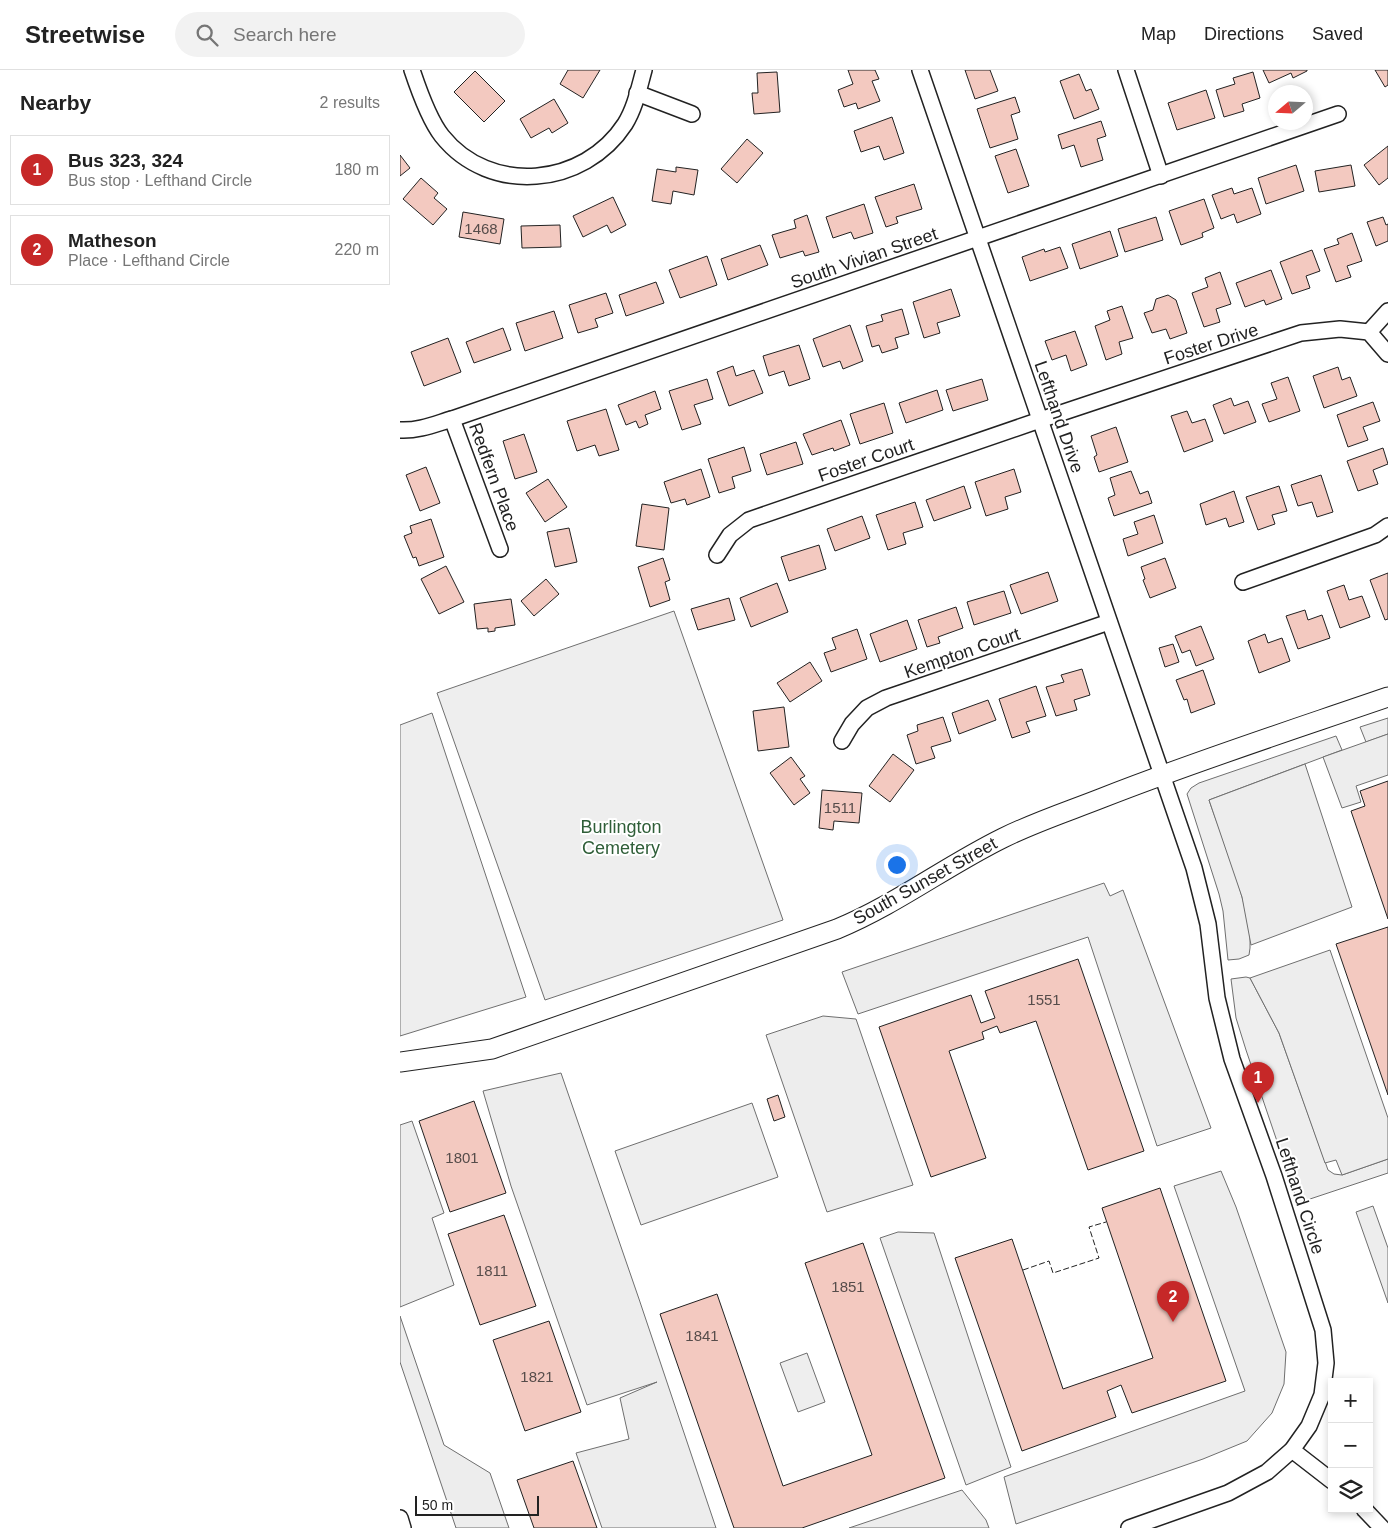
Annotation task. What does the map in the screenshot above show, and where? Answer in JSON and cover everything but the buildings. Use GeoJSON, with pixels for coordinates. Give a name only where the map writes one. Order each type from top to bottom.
{"type":"FeatureCollection","features":[{"type":"Feature","properties":{"kind":"street"},"geometry":{"type":"LineString","coordinates":[[412,70],[419,91],[440,134],[446,141],[470,161],[495,172],[525,177],[554,175],[584,163],[603,149],[624,125],[632,111],[644,70]]}},
{"type":"Feature","properties":{"kind":"street","name":"Lefthand Drive"},"geometry":{"type":"LineString","coordinates":[[920,70],[1162,775]]}},
{"type":"Feature","properties":{"kind":"street"},"geometry":{"type":"LineString","coordinates":[[1126,70],[1161,176]]}},
{"type":"Feature","properties":{"kind":"street"},"geometry":{"type":"LineString","coordinates":[[637,93],[692,114]]}},
{"type":"Feature","properties":{"kind":"street","name":"South Vivian Street"},"geometry":{"type":"LineString","coordinates":[[400,430],[425,428],[1338,114]]}},
{"type":"Feature","properties":{"kind":"street"},"geometry":{"type":"LineString","coordinates":[[1388,311],[1369,332],[1388,354]]}},
{"type":"Feature","properties":{"kind":"street","name":"Foster Drive"},"geometry":{"type":"LineString","coordinates":[[1040,420],[1301,333],[1340,329],[1369,332]]}},
{"type":"Feature","properties":{"kind":"street","name":"Redfern Place"},"geometry":{"type":"LineString","coordinates":[[452,418],[500,549]]}},
{"type":"Feature","properties":{"kind":"street","name":"Foster Court"},"geometry":{"type":"LineString","coordinates":[[717,555],[730,535],[749,520],[1040,420]]}},
{"type":"Feature","properties":{"kind":"street"},"geometry":{"type":"LineString","coordinates":[[1243,582],[1375,535],[1388,526]]}},
{"type":"Feature","properties":{"kind":"street","name":"Kempton Court"},"geometry":{"type":"LineString","coordinates":[[842,741],[852,724],[867,708],[886,698],[1109,622]]}},
{"type":"Feature","properties":{"kind":"street","name":"South Sunset Street"},"geometry":{"type":"LineString","coordinates":[[400,1062],[492,1049],[836,929],[895,901],[1003,838],[1162,775],[1388,697]]}},
{"type":"Feature","properties":{"kind":"street","name":"Lefthand Circle"},"geometry":{"type":"LineString","coordinates":[[1129,1528],[1228,1493],[1267,1472],[1292,1450],[1310,1426],[1322,1395],[1326,1363],[1323,1330],[1274,1176],[1232,1059],[1217,998],[1208,924],[1194,868],[1162,775]]}},
{"type":"Feature","properties":{"kind":"street"},"geometry":{"type":"LineString","coordinates":[[1292,1450],[1328,1478]]}},
{"type":"Feature","properties":{"kind":"street"},"geometry":{"type":"LineString","coordinates":[[1368,1513],[1382,1528]]}},
{"type":"Feature","properties":{"kind":"street"},"geometry":{"type":"LineString","coordinates":[[400,1518],[404,1528]]}},
{"type":"Feature","properties":{"kind":"green space","name":"Burlington Cemetery"},"geometry":{"type":"Polygon","coordinates":[[[674,611],[783,920],[545,1000],[437,693],[674,611]]]}},
{"type":"Feature","properties":{"kind":"green space"},"geometry":{"type":"Polygon","coordinates":[[[432,713],[526,997],[400,1036],[400,725],[432,713]]]}},
{"type":"Feature","properties":{"kind":"green space"},"geometry":{"type":"Polygon","coordinates":[[[1388,718],[1388,734],[1366,742],[1360,727],[1388,718]]]}},
{"type":"Feature","properties":{"kind":"green space"},"geometry":{"type":"Polygon","coordinates":[[[1336,736],[1342,750],[1209,800],[1236,878],[1248,922],[1249,955],[1239,959],[1228,960],[1223,911],[1219,894],[1187,794],[1191,788],[1199,783],[1336,736]]]}},
{"type":"Feature","properties":{"kind":"green space"},"geometry":{"type":"Polygon","coordinates":[[[1250,978],[1279,1033],[1328,1170],[1334,1174],[1342,1175],[1388,1159],[1388,1173],[1298,1203],[1236,1018],[1231,979],[1250,978]]]}},
{"type":"Feature","properties":{"kind":"green space"},"geometry":{"type":"Polygon","coordinates":[[[752,1103],[778,1177],[641,1225],[615,1151],[752,1103]]]}},
{"type":"Feature","properties":{"kind":"green space"},"geometry":{"type":"Polygon","coordinates":[[[807,1353],[825,1402],[798,1412],[780,1363],[807,1353]]]}},
{"type":"Feature","properties":{"kind":"shaded area"},"geometry":{"type":"Polygon","coordinates":[[[1388,734],[1388,775],[1356,786],[1361,802],[1342,808],[1323,757],[1388,734]]]}},
{"type":"Feature","properties":{"kind":"shaded area"},"geometry":{"type":"Polygon","coordinates":[[[1305,764],[1352,907],[1251,945],[1242,897],[1209,800],[1305,764]]]}},
{"type":"Feature","properties":{"kind":"shaded area"},"geometry":{"type":"Polygon","coordinates":[[[1104,883],[1110,896],[1123,890],[1211,1128],[1157,1146],[1088,937],[858,1014],[842,972],[1104,883]]]}},
{"type":"Feature","properties":{"kind":"shaded area"},"geometry":{"type":"Polygon","coordinates":[[[1330,950],[1388,1118],[1388,1159],[1342,1175],[1336,1160],[1325,1163],[1279,1033],[1250,978],[1330,950]]]}},
{"type":"Feature","properties":{"kind":"shaded area"},"geometry":{"type":"Polygon","coordinates":[[[823,1016],[856,1019],[913,1185],[827,1212],[766,1035],[823,1016]]]}},
{"type":"Feature","properties":{"kind":"shaded area"},"geometry":{"type":"Polygon","coordinates":[[[561,1073],[716,1528],[602,1528],[576,1453],[629,1439],[620,1398],[657,1382],[587,1405],[511,1186],[483,1091],[561,1073]]]}},
{"type":"Feature","properties":{"kind":"shaded area"},"geometry":{"type":"Polygon","coordinates":[[[412,1121],[444,1213],[432,1218],[454,1285],[400,1307],[400,1125],[412,1121]]]}},
{"type":"Feature","properties":{"kind":"shaded area"},"geometry":{"type":"Polygon","coordinates":[[[1221,1171],[1236,1207],[1286,1352],[1284,1384],[1272,1413],[1247,1441],[1203,1459],[1016,1524],[1004,1477],[1245,1391],[1174,1186],[1221,1171]]]}},
{"type":"Feature","properties":{"kind":"shaded area"},"geometry":{"type":"Polygon","coordinates":[[[1373,1206],[1388,1248],[1388,1303],[1356,1212],[1373,1206]]]}},
{"type":"Feature","properties":{"kind":"shaded area"},"geometry":{"type":"Polygon","coordinates":[[[898,1232],[934,1233],[1011,1467],[966,1485],[880,1238],[898,1232]]]}},
{"type":"Feature","properties":{"kind":"shaded area"},"geometry":{"type":"Polygon","coordinates":[[[400,1316],[444,1445],[490,1473],[509,1528],[456,1528],[400,1362],[400,1316]]]}},
{"type":"Feature","properties":{"kind":"shaded area"},"geometry":{"type":"Polygon","coordinates":[[[962,1490],[986,1520],[989,1528],[849,1528],[962,1490]]]}},
{"type":"Feature","properties":{"kind":"fence"},"geometry":{"type":"LineString","coordinates":[[1023,1270],[1049,1261],[1053,1273],[1099,1258],[1089,1227],[1106,1222]]}},
{"type":"Feature","properties":{"kind":"place","name":"Bus 323, 324"},"geometry":{"type":"Point","coordinates":[1258,1103]}},
{"type":"Feature","properties":{"kind":"place","name":"Matheson"},"geometry":{"type":"Point","coordinates":[1173,1322]}}]}
